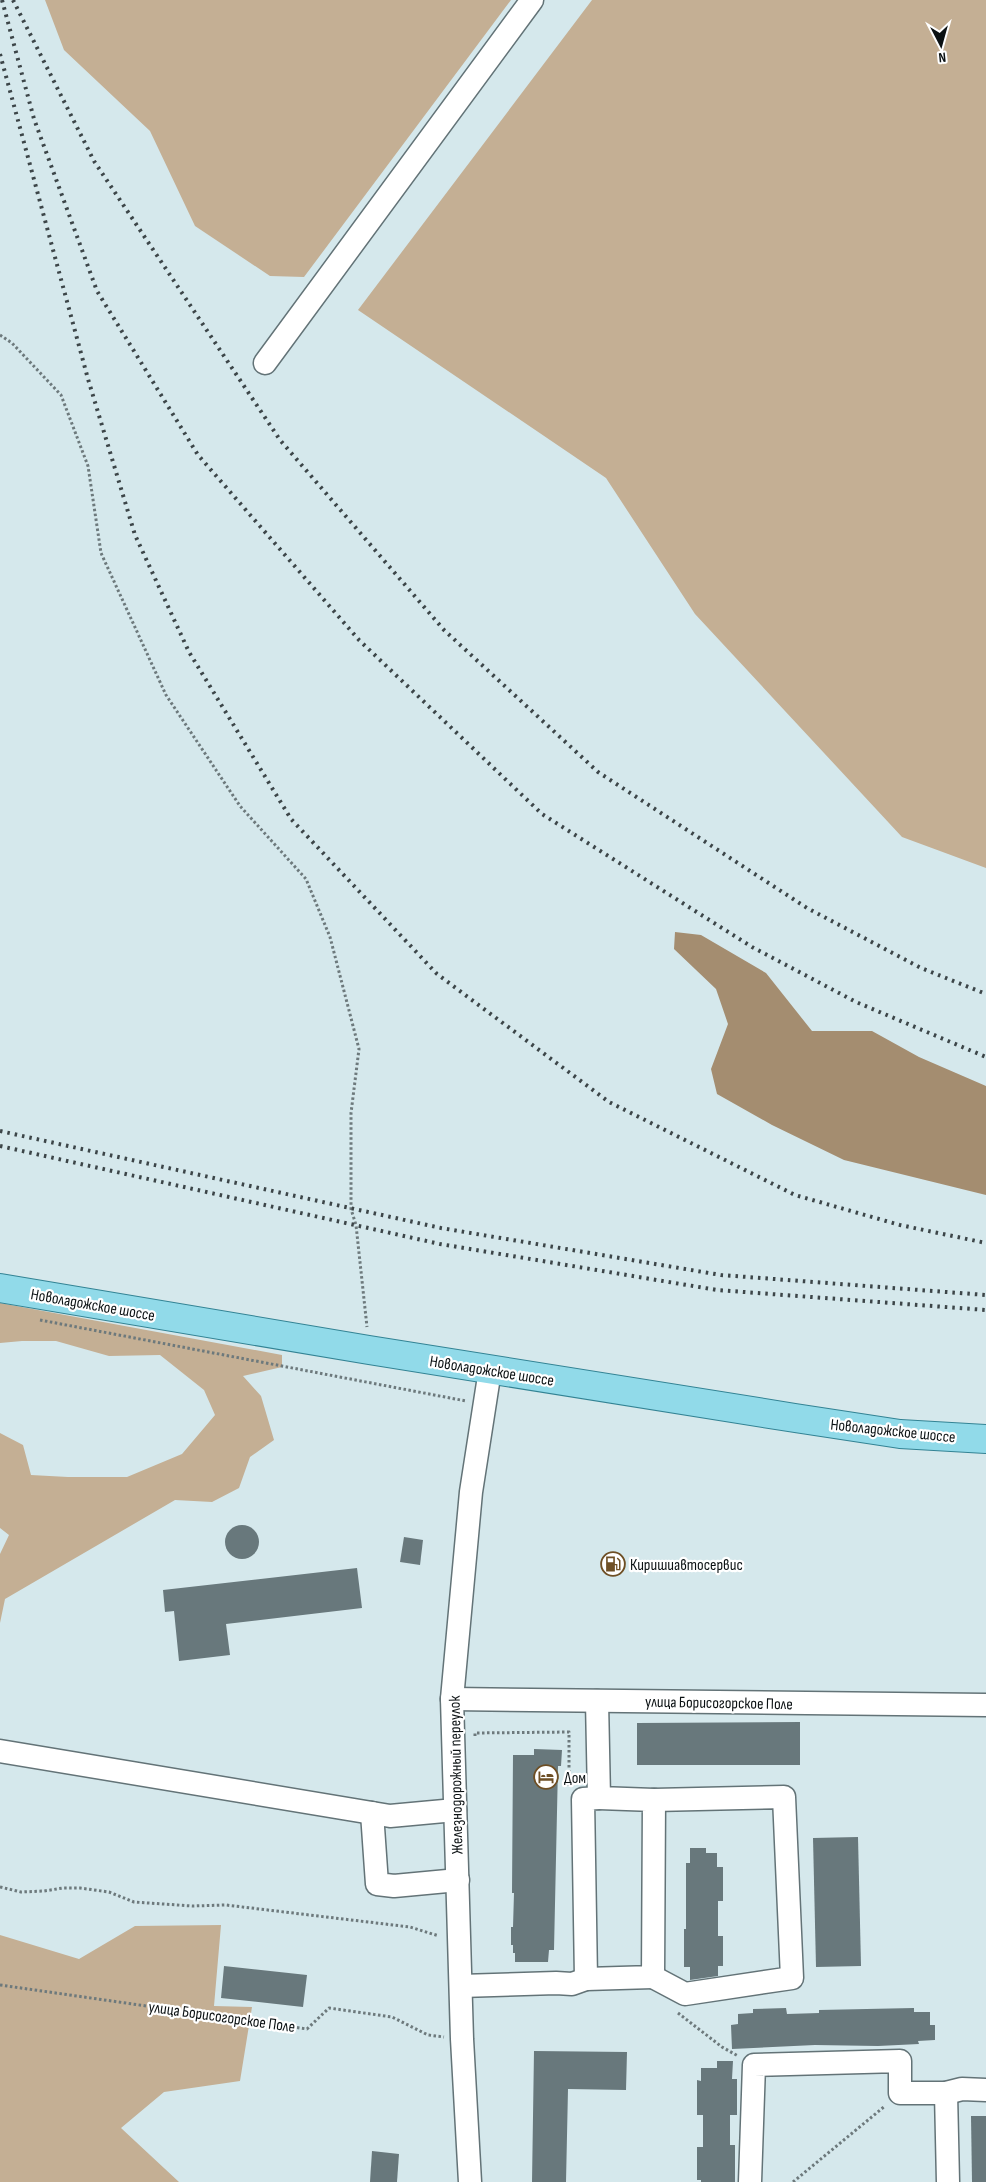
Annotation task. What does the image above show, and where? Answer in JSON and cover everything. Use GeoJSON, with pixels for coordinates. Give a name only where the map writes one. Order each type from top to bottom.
{"type":"FeatureCollection","features":[{"type":"Feature","properties":{"kind":"main road","name":"Новоладожское шоссе"},"geometry":{"type":"LineString","coordinates":[[0,1288],[490,1370],[900,1434],[986,1439]]}},
{"type":"Feature","properties":{"kind":"street"},"geometry":{"type":"LineString","coordinates":[[265,363],[532,0]]}},
{"type":"Feature","properties":{"kind":"street","name":"Железнодорожный переулок"},"geometry":{"type":"LineString","coordinates":[[470,2182],[462,2039],[452,1699],[471,1492],[490,1370]]}},
{"type":"Feature","properties":{"kind":"street","name":"улица Борисогорское Поле"},"geometry":{"type":"LineString","coordinates":[[452,1699],[986,1705]]}},
{"type":"Feature","properties":{"kind":"street"},"geometry":{"type":"LineString","coordinates":[[596,1701],[599,1798]]}},
{"type":"Feature","properties":{"kind":"street"},"geometry":{"type":"LineString","coordinates":[[0,1751],[390,1816],[455,1810]]}},
{"type":"Feature","properties":{"kind":"street"},"geometry":{"type":"LineString","coordinates":[[461,1986],[572,1984],[586,1979],[653,1977],[685,1994],[792,1978],[784,1797],[654,1800],[583,1799],[586,1979]]}},
{"type":"Feature","properties":{"kind":"street"},"geometry":{"type":"LineString","coordinates":[[653,1977],[654,1800]]}},
{"type":"Feature","properties":{"kind":"street"},"geometry":{"type":"LineString","coordinates":[[372,1813],[377,1884],[394,1886],[458,1880]]}},
{"type":"Feature","properties":{"kind":"street"},"geometry":{"type":"LineString","coordinates":[[750,2182],[754,2065],[900,2062],[900,2092],[946,2093],[962,2089],[986,2090]]}},
{"type":"Feature","properties":{"kind":"street"},"geometry":{"type":"LineString","coordinates":[[946,2093],[948,2182]]}},
{"type":"Feature","properties":{"kind":"path"},"geometry":{"type":"LineString","coordinates":[[0,336],[12,343],[61,395],[88,466],[101,553],[166,695],[240,806],[306,879],[330,936],[359,1049],[351,1113],[351,1209],[356,1225],[369,1350]]}},
{"type":"Feature","properties":{"kind":"path"},"geometry":{"type":"LineString","coordinates":[[39,1320],[484,1405]]}},
{"type":"Feature","properties":{"kind":"path"},"geometry":{"type":"LineString","coordinates":[[475,1742],[475,1732],[569,1732],[569,1790]]}},
{"type":"Feature","properties":{"kind":"path"},"geometry":{"type":"LineString","coordinates":[[0,1887],[20,1892],[62,1888],[109,1892],[134,1902],[192,1906],[236,1906],[410,1927],[459,1940]]}},
{"type":"Feature","properties":{"kind":"path","name":"улица Борисогорское Поле"},"geometry":{"type":"LineString","coordinates":[[0,1984],[307,2029],[329,2008],[392,2017],[428,2035],[462,2039]]}},
{"type":"Feature","properties":{"kind":"path"},"geometry":{"type":"LineString","coordinates":[[672,2008],[722,2047],[754,2065]]}},
{"type":"Feature","properties":{"kind":"path"},"geometry":{"type":"LineString","coordinates":[[793,2182],[900,2092]]}},
{"type":"Feature","properties":{"kind":"shaded area"},"geometry":{"type":"Polygon","coordinates":[[[45,0],[511,0],[304,277],[270,276],[195,226],[150,131],[64,50],[45,0]]]}},
{"type":"Feature","properties":{"kind":"shaded area"},"geometry":{"type":"Polygon","coordinates":[[[592,0],[986,0],[986,868],[902,837],[695,614],[606,478],[358,310],[592,0]]]}},
{"type":"Feature","properties":{"kind":"shaded area"},"geometry":{"type":"Polygon","coordinates":[[[675,932],[701,935],[766,973],[812,1031],[872,1031],[919,1057],[986,1086],[986,1195],[844,1160],[772,1125],[717,1094],[711,1069],[728,1024],[716,989],[674,949],[675,932]]]}},
{"type":"Feature","properties":{"kind":"shaded area"},"geometry":{"type":"Polygon","coordinates":[[[0,1303],[282,1355],[282,1367],[243,1376],[261,1396],[274,1440],[250,1457],[239,1488],[212,1502],[175,1500],[5,1599],[0,1623],[0,1554],[9,1535],[0,1528],[0,1433],[23,1445],[31,1475],[127,1477],[182,1454],[215,1415],[204,1390],[160,1355],[109,1356],[56,1341],[0,1343],[0,1303]]]}},
{"type":"Feature","properties":{"kind":"shaded area"},"geometry":{"type":"Polygon","coordinates":[[[221,1925],[214,2006],[252,2007],[240,2081],[164,2092],[121,2128],[179,2182],[0,2182],[0,1935],[79,1959],[135,1926],[221,1925]]]}},
{"type":"Feature","properties":{"kind":"building"},"geometry":{"type":"Polygon","coordinates":[[[242,1525],[254,1530],[259,1542],[254,1554],[242,1559],[230,1554],[225,1542],[230,1530],[242,1525]]]}},
{"type":"Feature","properties":{"kind":"building"},"geometry":{"type":"Polygon","coordinates":[[[404,1537],[423,1540],[420,1565],[400,1562],[404,1537]]]}},
{"type":"Feature","properties":{"kind":"building"},"geometry":{"type":"Polygon","coordinates":[[[357,1568],[362,1608],[226,1624],[230,1655],[179,1661],[174,1611],[165,1612],[163,1590],[357,1568]]]}},
{"type":"Feature","properties":{"kind":"building"},"geometry":{"type":"Polygon","coordinates":[[[800,1722],[800,1765],[637,1765],[637,1723],[800,1722]]]}},
{"type":"Feature","properties":{"kind":"building"},"geometry":{"type":"Polygon","coordinates":[[[534,1749],[562,1750],[561,1766],[558,1766],[554,1950],[549,1950],[548,1962],[515,1962],[515,1953],[513,1953],[513,1945],[511,1945],[514,1893],[512,1893],[513,1755],[534,1755],[534,1749]]]}},
{"type":"Feature","properties":{"kind":"building"},"geometry":{"type":"Polygon","coordinates":[[[858,1837],[861,1966],[816,1967],[813,1838],[858,1837]]]}},
{"type":"Feature","properties":{"kind":"building"},"geometry":{"type":"Polygon","coordinates":[[[690,1848],[706,1848],[706,1853],[717,1853],[717,1867],[723,1867],[723,1901],[718,1901],[718,1936],[723,1936],[723,1966],[718,1966],[718,1976],[690,1980],[690,1967],[684,1967],[684,1929],[686,1929],[686,1863],[690,1863],[690,1848]]]}},
{"type":"Feature","properties":{"kind":"building"},"geometry":{"type":"Polygon","coordinates":[[[224,1966],[307,1975],[303,2007],[221,1998],[224,1966]]]}},
{"type":"Feature","properties":{"kind":"building"},"geometry":{"type":"Polygon","coordinates":[[[786,2008],[787,2014],[819,2013],[819,2010],[914,2008],[914,2012],[930,2012],[930,2025],[935,2025],[935,2040],[918,2041],[919,2044],[878,2046],[815,2045],[732,2049],[731,2025],[738,2024],[738,2014],[753,2013],[753,2009],[786,2008]]]}},
{"type":"Feature","properties":{"kind":"building"},"geometry":{"type":"Polygon","coordinates":[[[534,2051],[627,2052],[626,2090],[568,2089],[566,2182],[532,2182],[534,2051]]]}},
{"type":"Feature","properties":{"kind":"building"},"geometry":{"type":"Polygon","coordinates":[[[717,2061],[733,2061],[732,2079],[737,2079],[737,2115],[730,2115],[730,2145],[735,2145],[735,2182],[701,2182],[701,2180],[697,2180],[697,2147],[703,2147],[703,2115],[697,2115],[697,2080],[701,2081],[701,2068],[717,2068],[717,2061]]]}},
{"type":"Feature","properties":{"kind":"building"},"geometry":{"type":"Polygon","coordinates":[[[971,2116],[986,2116],[986,2182],[972,2182],[971,2116]]]}},
{"type":"Feature","properties":{"kind":"building"},"geometry":{"type":"Polygon","coordinates":[[[372,2151],[399,2154],[397,2182],[370,2182],[372,2151]]]}},
{"type":"Feature","properties":{"kind":"railway"},"geometry":{"type":"LineString","coordinates":[[2,0],[34,119],[97,291],[198,455],[359,640],[542,814],[752,947],[856,1002],[986,1057]]}},
{"type":"Feature","properties":{"kind":"railway"},"geometry":{"type":"LineString","coordinates":[[13,0],[94,161],[280,440],[444,630],[598,772],[807,908],[921,968],[986,994]]}},
{"type":"Feature","properties":{"kind":"railway"},"geometry":{"type":"LineString","coordinates":[[0,54],[88,379],[135,535],[189,652],[291,819],[437,974],[609,1102],[795,1195],[900,1225],[986,1243]]}},
{"type":"Feature","properties":{"kind":"railway"},"geometry":{"type":"LineString","coordinates":[[0,1131],[441,1228],[721,1275],[986,1295]]}},
{"type":"Feature","properties":{"kind":"railway"},"geometry":{"type":"LineString","coordinates":[[0,1146],[440,1244],[717,1290],[986,1310]]}},
{"type":"Feature","properties":{"kind":"place","name":"Киришиавтосервис"},"geometry":{"type":"Point","coordinates":[613,1564]}},
{"type":"Feature","properties":{"kind":"place","name":"Дом"},"geometry":{"type":"Point","coordinates":[546,1777]}}]}
